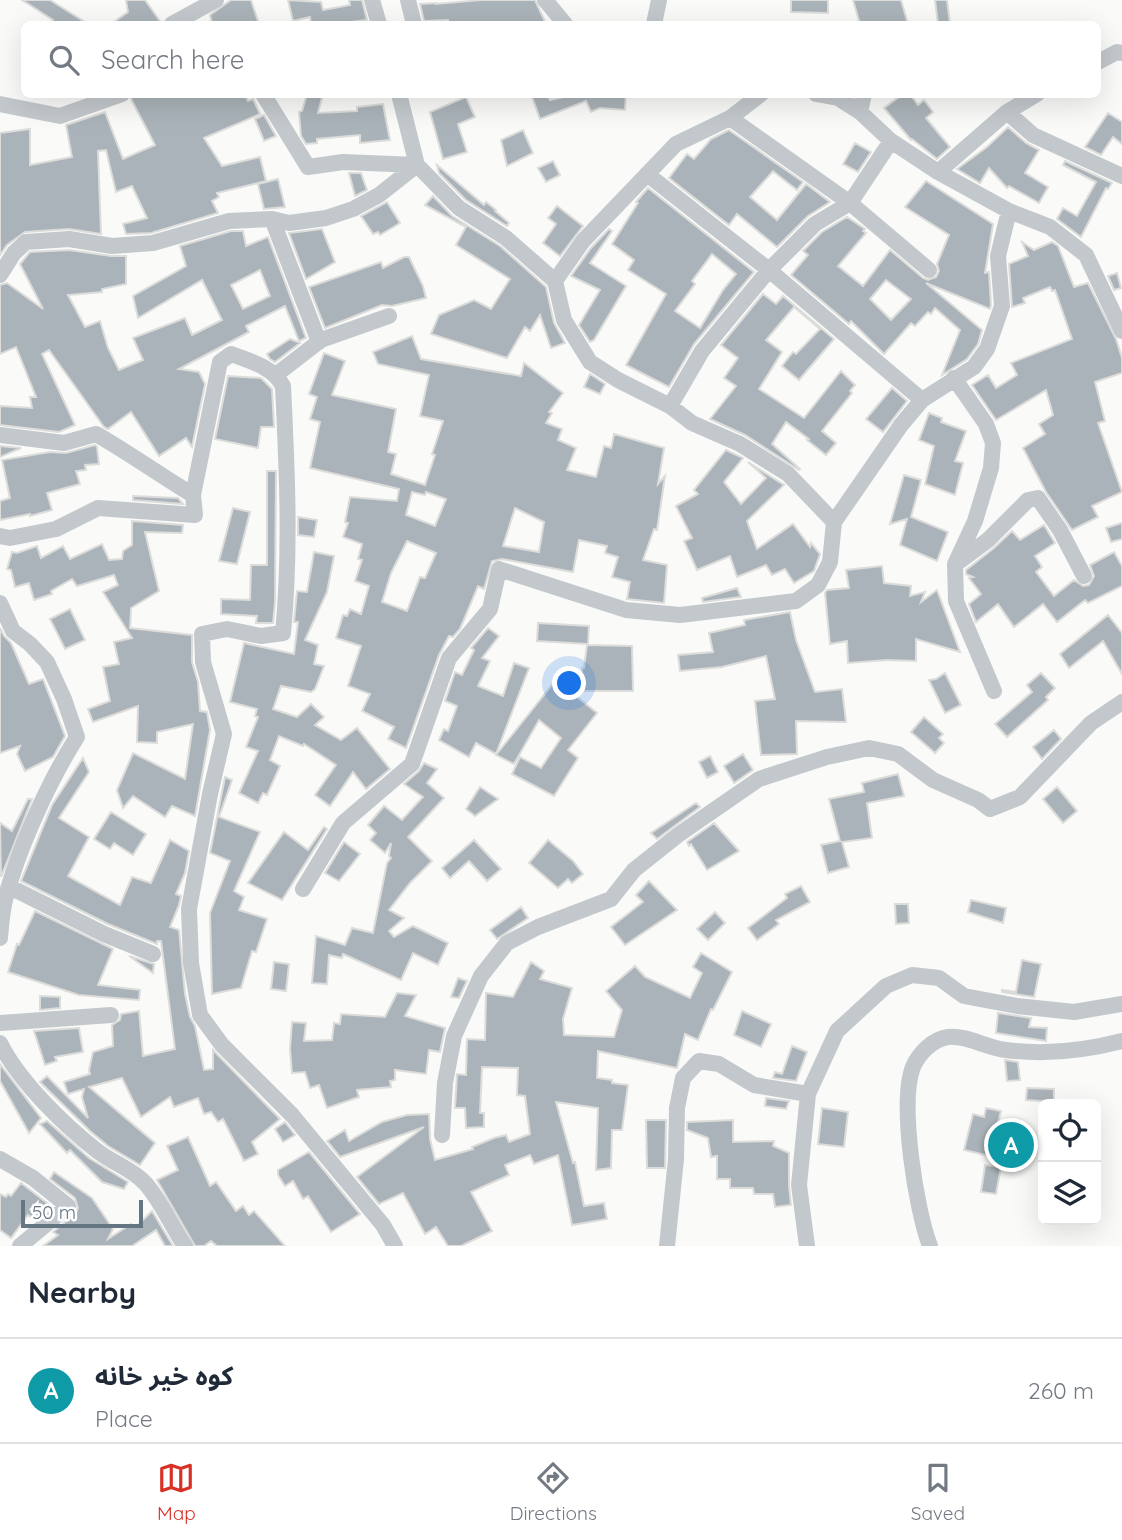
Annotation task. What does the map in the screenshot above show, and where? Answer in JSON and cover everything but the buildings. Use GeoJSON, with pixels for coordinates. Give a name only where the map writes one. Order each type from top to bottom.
{"type":"FeatureCollection","features":[{"type":"Feature","properties":{"kind":"street"},"geometry":{"type":"LineString","coordinates":[[178,21],[216,0]]}},
{"type":"Feature","properties":{"kind":"street"},"geometry":{"type":"LineString","coordinates":[[372,0],[378,21]]}},
{"type":"Feature","properties":{"kind":"street"},"geometry":{"type":"LineString","coordinates":[[408,0],[413,21]]}},
{"type":"Feature","properties":{"kind":"street"},"geometry":{"type":"LineString","coordinates":[[545,0],[562,21]]}},
{"type":"Feature","properties":{"kind":"street"},"geometry":{"type":"LineString","coordinates":[[655,21],[659,0]]}},
{"type":"Feature","properties":{"kind":"street"},"geometry":{"type":"LineString","coordinates":[[1101,60],[1117,52],[1122,53]]}},
{"type":"Feature","properties":{"kind":"street"},"geometry":{"type":"LineString","coordinates":[[60,116],[75,98]]}},
{"type":"Feature","properties":{"kind":"street"},"geometry":{"type":"LineString","coordinates":[[0,104],[60,116],[110,98]]}},
{"type":"Feature","properties":{"kind":"street"},"geometry":{"type":"LineString","coordinates":[[265,98],[308,167],[343,162],[417,165]]}},
{"type":"Feature","properties":{"kind":"street"},"geometry":{"type":"LineString","coordinates":[[400,98],[417,165],[459,208],[506,237],[555,281],[564,320],[590,362],[618,380],[670,406],[692,423],[740,444],[788,474],[834,522]]}},
{"type":"Feature","properties":{"kind":"street"},"geometry":{"type":"LineString","coordinates":[[555,281],[583,241],[676,144],[730,118],[756,98]]}},
{"type":"Feature","properties":{"kind":"street"},"geometry":{"type":"LineString","coordinates":[[838,98],[860,112],[891,141],[938,172],[1009,211],[1050,227],[1086,255],[1114,297],[1122,331]]}},
{"type":"Feature","properties":{"kind":"street"},"geometry":{"type":"LineString","coordinates":[[860,112],[863,98]]}},
{"type":"Feature","properties":{"kind":"street"},"geometry":{"type":"LineString","coordinates":[[938,172],[1007,113],[1031,98]]}},
{"type":"Feature","properties":{"kind":"street"},"geometry":{"type":"LineString","coordinates":[[1007,113],[1033,135],[1122,176]]}},
{"type":"Feature","properties":{"kind":"street"},"geometry":{"type":"LineString","coordinates":[[730,118],[850,203],[929,270]]}},
{"type":"Feature","properties":{"kind":"street"},"geometry":{"type":"LineString","coordinates":[[670,406],[702,351],[769,270],[815,224],[850,203],[891,141]]}},
{"type":"Feature","properties":{"kind":"street"},"geometry":{"type":"LineString","coordinates":[[0,275],[14,253],[26,242],[69,239],[112,246],[153,243],[229,221],[272,219],[289,223],[326,218],[353,209],[379,195],[417,165]]}},
{"type":"Feature","properties":{"kind":"street"},"geometry":{"type":"LineString","coordinates":[[647,174],[769,270],[922,400]]}},
{"type":"Feature","properties":{"kind":"street"},"geometry":{"type":"LineString","coordinates":[[303,889],[343,823],[412,764],[449,658],[490,609],[499,569],[626,610],[680,615],[796,601],[818,585],[830,562],[834,522],[901,425],[922,400],[974,367],[987,349],[1002,306],[998,256],[1009,211]]}},
{"type":"Feature","properties":{"kind":"street"},"geometry":{"type":"LineString","coordinates":[[272,219],[319,342]]}},
{"type":"Feature","properties":{"kind":"street"},"geometry":{"type":"LineString","coordinates":[[277,374],[319,342],[389,316]]}},
{"type":"Feature","properties":{"kind":"street"},"geometry":{"type":"LineString","coordinates":[[0,536],[10,538],[57,529],[98,508],[195,515],[193,495],[220,362],[231,354],[277,374],[283,386],[288,478],[283,633],[261,635],[227,629],[202,634],[203,662],[224,734],[189,909],[191,962],[200,1015],[222,1045],[292,1115],[383,1225],[395,1246]]}},
{"type":"Feature","properties":{"kind":"street"},"geometry":{"type":"LineString","coordinates":[[954,378],[986,424],[993,443],[991,468],[975,521],[955,564],[956,601],[994,691]]}},
{"type":"Feature","properties":{"kind":"street"},"geometry":{"type":"LineString","coordinates":[[0,435],[64,443],[96,434],[193,495]]}},
{"type":"Feature","properties":{"kind":"street"},"geometry":{"type":"LineString","coordinates":[[955,564],[988,540],[1028,500],[1038,498],[1060,530],[1084,576]]}},
{"type":"Feature","properties":{"kind":"street"},"geometry":{"type":"LineString","coordinates":[[0,603],[13,631],[47,662],[77,737],[62,760],[26,839],[4,902],[0,938]]}},
{"type":"Feature","properties":{"kind":"street"},"geometry":{"type":"LineString","coordinates":[[442,1135],[445,1083],[454,1036],[481,976],[507,943],[538,927],[611,900],[634,870],[678,835],[759,779],[827,757],[869,748],[898,754],[933,780],[978,800],[990,809],[1020,797],[1091,723],[1122,702]]}},
{"type":"Feature","properties":{"kind":"street"},"geometry":{"type":"LineString","coordinates":[[10,887],[104,934],[153,954]]}},
{"type":"Feature","properties":{"kind":"street"},"geometry":{"type":"LineString","coordinates":[[807,1246],[799,1185],[808,1094],[837,1031],[886,986],[912,975],[939,978],[964,996],[1017,1006],[1074,1012],[1122,1004]]}},
{"type":"Feature","properties":{"kind":"street"},"geometry":{"type":"LineString","coordinates":[[0,1023],[111,1015]]}},
{"type":"Feature","properties":{"kind":"street"},"geometry":{"type":"LineString","coordinates":[[930,1246],[923,1228],[911,1147],[908,1095],[913,1067],[926,1048],[948,1037],[1005,1050],[1078,1052],[1122,1041]]}},
{"type":"Feature","properties":{"kind":"street"},"geometry":{"type":"LineString","coordinates":[[0,1043],[18,1071],[57,1115],[98,1152],[130,1169],[146,1184],[185,1246]]}},
{"type":"Feature","properties":{"kind":"street"},"geometry":{"type":"LineString","coordinates":[[667,1246],[676,1159],[677,1108],[683,1078],[699,1061],[719,1065],[754,1085],[808,1094]]}},
{"type":"Feature","properties":{"kind":"street"},"geometry":{"type":"LineString","coordinates":[[0,1159],[33,1178],[68,1206],[20,1246]]}},
{"type":"Feature","properties":{"kind":"place","name":"کوه خير خانه"},"geometry":{"type":"Point","coordinates":[1011,1145]}}]}
